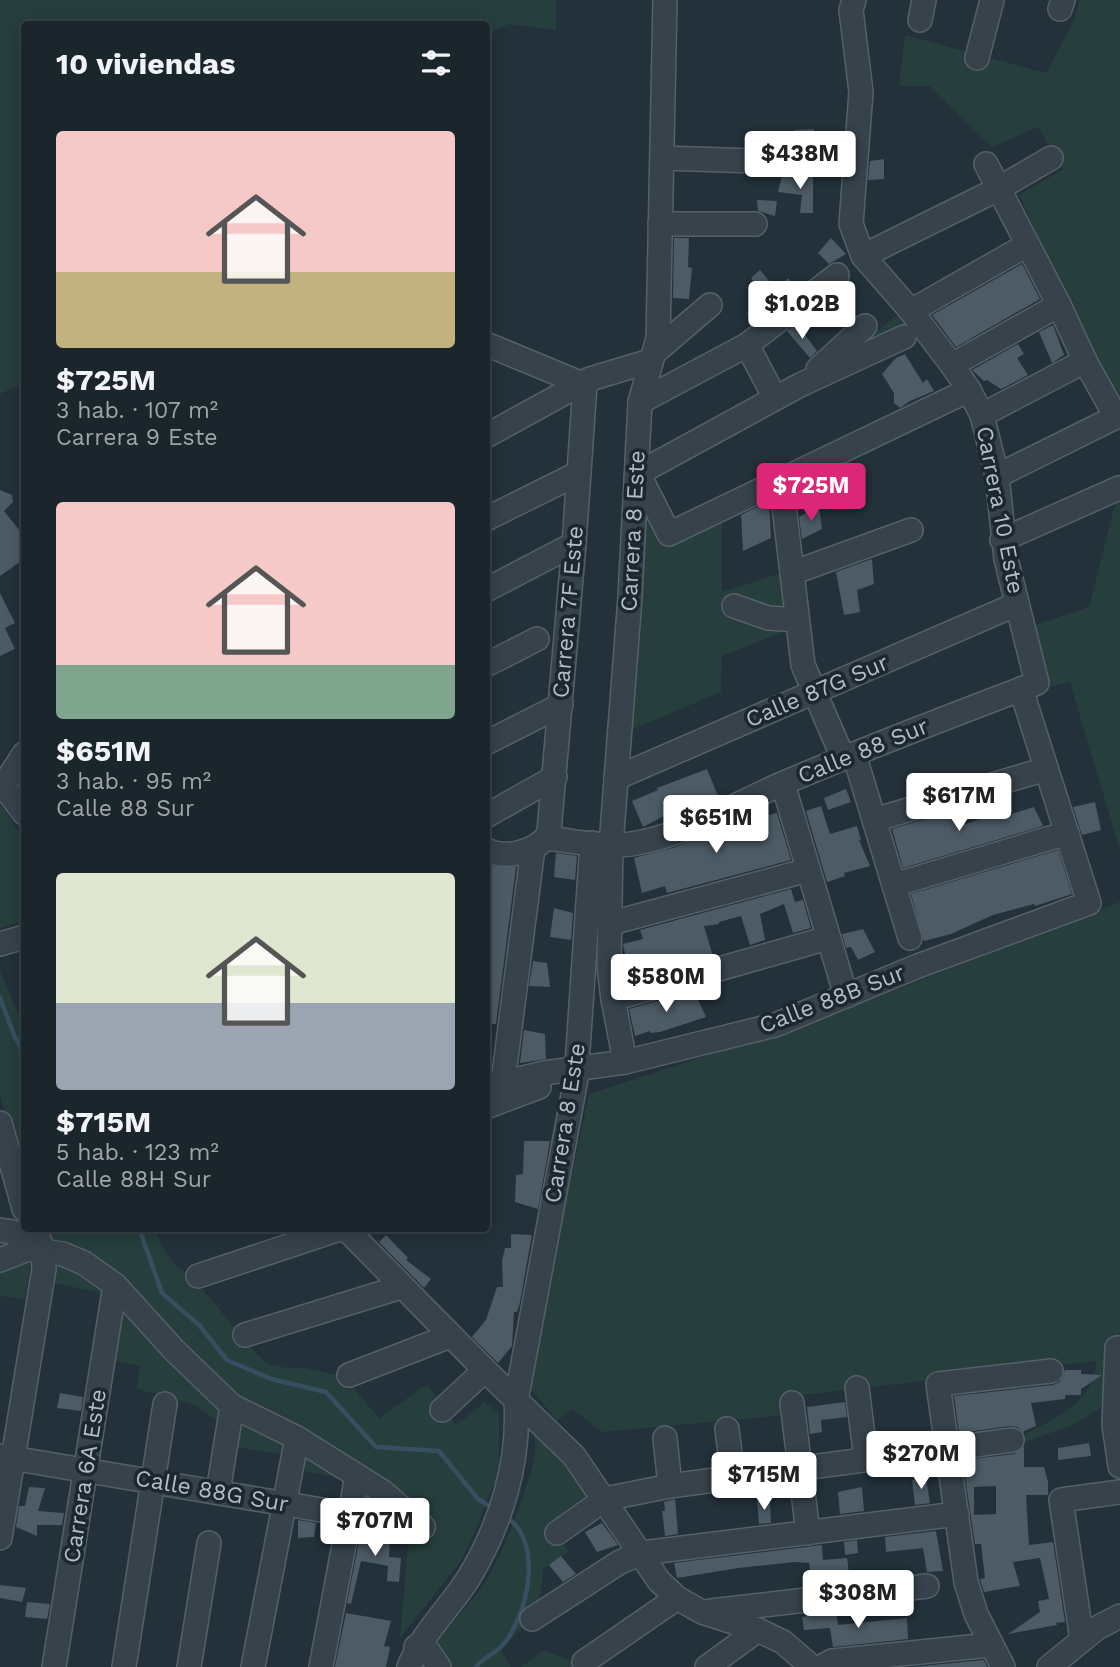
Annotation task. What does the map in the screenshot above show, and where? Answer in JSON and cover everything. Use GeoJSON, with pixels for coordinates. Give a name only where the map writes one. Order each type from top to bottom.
{"type":"FeatureCollection","features":[{"type":"Feature","properties":{"kind":"street","name":"Carrera 8 Este"},"geometry":{"type":"LineString","coordinates":[[412,1657],[468,1579],[505,1499],[516,1452],[516,1401],[576,1073],[602,844],[616,778],[640,402],[658,338],[666,0]]}},
{"type":"Feature","properties":{"kind":"street","name":"Carrera 10 Este"},"geometry":{"type":"LineString","coordinates":[[854,0],[851,10],[861,92],[850,224],[863,256],[911,311],[952,365],[982,415],[997,476],[1002,540],[1017,604],[1029,686],[1046,769],[1089,903]]}},
{"type":"Feature","properties":{"kind":"street"},"geometry":{"type":"LineString","coordinates":[[977,58],[992,0]]}},
{"type":"Feature","properties":{"kind":"street"},"geometry":{"type":"LineString","coordinates":[[662,158],[855,164]]}},
{"type":"Feature","properties":{"kind":"street"},"geometry":{"type":"LineString","coordinates":[[863,256],[998,190],[1051,158]]}},
{"type":"Feature","properties":{"kind":"street"},"geometry":{"type":"LineString","coordinates":[[986,164],[1116,417],[997,476]]}},
{"type":"Feature","properties":{"kind":"street"},"geometry":{"type":"LineString","coordinates":[[660,224],[755,224]]}},
{"type":"Feature","properties":{"kind":"street"},"geometry":{"type":"LineString","coordinates":[[911,311],[1027,245]]}},
{"type":"Feature","properties":{"kind":"street"},"geometry":{"type":"LineString","coordinates":[[640,402],[747,345],[837,275]]}},
{"type":"Feature","properties":{"kind":"street"},"geometry":{"type":"LineString","coordinates":[[490,434],[590,380],[653,357],[710,305]]}},
{"type":"Feature","properties":{"kind":"street"},"geometry":{"type":"LineString","coordinates":[[952,365],[1059,305]]}},
{"type":"Feature","properties":{"kind":"street"},"geometry":{"type":"LineString","coordinates":[[800,385],[865,326]]}},
{"type":"Feature","properties":{"kind":"street"},"geometry":{"type":"LineString","coordinates":[[904,337],[800,385],[637,474],[669,534],[969,390]]}},
{"type":"Feature","properties":{"kind":"street"},"geometry":{"type":"LineString","coordinates":[[747,345],[775,398]]}},
{"type":"Feature","properties":{"kind":"street"},"geometry":{"type":"LineString","coordinates":[[490,346],[584,385]]}},
{"type":"Feature","properties":{"kind":"street"},"geometry":{"type":"LineString","coordinates":[[982,415],[1085,361]]}},
{"type":"Feature","properties":{"kind":"street","name":"Carrera 7F Este"},"geometry":{"type":"LineString","coordinates":[[495,1084],[539,843],[555,777],[584,385]]}},
{"type":"Feature","properties":{"kind":"street"},"geometry":{"type":"LineString","coordinates":[[490,517],[579,473]]}},
{"type":"Feature","properties":{"kind":"street"},"geometry":{"type":"LineString","coordinates":[[781,481],[803,665],[814,692],[849,756],[874,820],[910,938]]}},
{"type":"Feature","properties":{"kind":"street"},"geometry":{"type":"LineString","coordinates":[[1002,540],[1119,488]]}},
{"type":"Feature","properties":{"kind":"street"},"geometry":{"type":"LineString","coordinates":[[792,573],[911,530]]}},
{"type":"Feature","properties":{"kind":"street"},"geometry":{"type":"LineString","coordinates":[[490,588],[574,544]]}},
{"type":"Feature","properties":{"kind":"street","name":"Calle 87G Sur"},"geometry":{"type":"LineString","coordinates":[[616,778],[1017,604]]}},
{"type":"Feature","properties":{"kind":"street"},"geometry":{"type":"LineString","coordinates":[[734,606],[768,618],[797,620]]}},
{"type":"Feature","properties":{"kind":"street"},"geometry":{"type":"LineString","coordinates":[[490,663],[537,639]]}},
{"type":"Feature","properties":{"kind":"street","name":"Calle 88 Sur"},"geometry":{"type":"LineString","coordinates":[[490,852],[513,854],[539,843],[602,844],[652,840],[681,830],[849,756],[1029,686]]}},
{"type":"Feature","properties":{"kind":"street"},"geometry":{"type":"LineString","coordinates":[[490,741],[561,705]]}},
{"type":"Feature","properties":{"kind":"street"},"geometry":{"type":"LineString","coordinates":[[21,758],[2,783],[21,809]]}},
{"type":"Feature","properties":{"kind":"street"},"geometry":{"type":"LineString","coordinates":[[874,820],[1046,769]]}},
{"type":"Feature","properties":{"kind":"street"},"geometry":{"type":"LineString","coordinates":[[490,814],[555,777]]}},
{"type":"Feature","properties":{"kind":"street"},"geometry":{"type":"LineString","coordinates":[[783,784],[846,996]]}},
{"type":"Feature","properties":{"kind":"street"},"geometry":{"type":"LineString","coordinates":[[894,885],[1067,833]]}},
{"type":"Feature","properties":{"kind":"street","name":"Carrera 8 Este"},"geometry":{"type":"LineString","coordinates":[[602,844],[609,967],[625,1062]]}},
{"type":"Feature","properties":{"kind":"street"},"geometry":{"type":"LineString","coordinates":[[608,924],[808,870]]}},
{"type":"Feature","properties":{"kind":"street","name":"Calle 88B Sur"},"geometry":{"type":"LineString","coordinates":[[495,1084],[576,1073],[775,1025],[918,966],[1089,903]]}},
{"type":"Feature","properties":{"kind":"street"},"geometry":{"type":"LineString","coordinates":[[0,944],[21,938]]}},
{"type":"Feature","properties":{"kind":"street"},"geometry":{"type":"LineString","coordinates":[[613,999],[828,938]]}},
{"type":"Feature","properties":{"kind":"street","name":"Calle 88B Sur"},"geometry":{"type":"LineString","coordinates":[[490,1105],[576,1073]]}},
{"type":"Feature","properties":{"kind":"street"},"geometry":{"type":"LineString","coordinates":[[0,1123],[4,1154],[21,1201]]}},
{"type":"Feature","properties":{"kind":"street"},"geometry":{"type":"LineString","coordinates":[[0,1230],[13,1232],[84,1264],[115,1285],[174,1350],[232,1406],[297,1438],[357,1476],[321,1667]]}},
{"type":"Feature","properties":{"kind":"street"},"geometry":{"type":"LineString","coordinates":[[198,1276],[332,1232]]}},
{"type":"Feature","properties":{"kind":"street"},"geometry":{"type":"LineString","coordinates":[[348,1232],[450,1336],[575,1456],[659,1581],[677,1598],[702,1612],[758,1630],[783,1642],[811,1667]]}},
{"type":"Feature","properties":{"kind":"street"},"geometry":{"type":"LineString","coordinates":[[0,1260],[36,1243]]}},
{"type":"Feature","properties":{"kind":"street"},"geometry":{"type":"LineString","coordinates":[[0,1538],[7,1457],[44,1269],[36,1243]]}},
{"type":"Feature","properties":{"kind":"street","name":"Carrera 6A Este"},"geometry":{"type":"LineString","coordinates":[[54,1667],[115,1285]]}},
{"type":"Feature","properties":{"kind":"street"},"geometry":{"type":"LineString","coordinates":[[245,1335],[401,1287]]}},
{"type":"Feature","properties":{"kind":"street"},"geometry":{"type":"LineString","coordinates":[[349,1375],[450,1336]]}},
{"type":"Feature","properties":{"kind":"street"},"geometry":{"type":"LineString","coordinates":[[1117,1348],[1114,1425],[1120,1466]]}},
{"type":"Feature","properties":{"kind":"street"},"geometry":{"type":"LineString","coordinates":[[442,1410],[485,1370]]}},
{"type":"Feature","properties":{"kind":"street"},"geometry":{"type":"LineString","coordinates":[[1003,1667],[976,1614],[967,1582],[938,1384],[1051,1371]]}},
{"type":"Feature","properties":{"kind":"street"},"geometry":{"type":"LineString","coordinates":[[857,1388],[866,1459]]}},
{"type":"Feature","properties":{"kind":"street"},"geometry":{"type":"LineString","coordinates":[[792,1403],[808,1533]]}},
{"type":"Feature","properties":{"kind":"street"},"geometry":{"type":"LineString","coordinates":[[124,1667],[165,1404]]}},
{"type":"Feature","properties":{"kind":"street"},"geometry":{"type":"LineString","coordinates":[[218,1492],[232,1406]]}},
{"type":"Feature","properties":{"kind":"street"},"geometry":{"type":"LineString","coordinates":[[727,1429],[733,1477]]}},
{"type":"Feature","properties":{"kind":"street"},"geometry":{"type":"LineString","coordinates":[[253,1667],[297,1438]]}},
{"type":"Feature","properties":{"kind":"street"},"geometry":{"type":"LineString","coordinates":[[664,1438],[670,1486]]}},
{"type":"Feature","properties":{"kind":"street"},"geometry":{"type":"LineString","coordinates":[[557,1533],[605,1499],[670,1486],[1012,1440]]}},
{"type":"Feature","properties":{"kind":"street","name":"Calle 88G Sur"},"geometry":{"type":"LineString","coordinates":[[7,1457],[423,1527],[383,1492],[357,1476]]}},
{"type":"Feature","properties":{"kind":"street"},"geometry":{"type":"LineString","coordinates":[[1082,1640],[1061,1500],[1120,1492]]}},
{"type":"Feature","properties":{"kind":"street"},"geometry":{"type":"LineString","coordinates":[[532,1619],[620,1562],[642,1553],[957,1514]]}},
{"type":"Feature","properties":{"kind":"street"},"geometry":{"type":"LineString","coordinates":[[189,1667],[209,1543]]}},
{"type":"Feature","properties":{"kind":"street"},"geometry":{"type":"LineString","coordinates":[[702,1612],[927,1586]]}},
{"type":"Feature","properties":{"kind":"street"},"geometry":{"type":"LineString","coordinates":[[584,1662],[677,1598]]}},
{"type":"Feature","properties":{"kind":"street"},"geometry":{"type":"LineString","coordinates":[[1049,1667],[1097,1628],[1120,1616]]}},
{"type":"Feature","properties":{"kind":"street"},"geometry":{"type":"LineString","coordinates":[[708,1667],[758,1630]]}},
{"type":"Feature","properties":{"kind":"street"},"geometry":{"type":"LineString","coordinates":[[821,1667],[832,1661],[990,1645]]}},
{"type":"Feature","properties":{"kind":"street"},"geometry":{"type":"LineString","coordinates":[[412,1657],[428,1651],[439,1667]]}},
{"type":"Feature","properties":{"kind":"green space"},"geometry":{"type":"Polygon","coordinates":[[[0,0],[556,0],[556,30],[509,24],[490,32],[490,21],[21,21],[21,384],[0,394],[0,0]]]}},
{"type":"Feature","properties":{"kind":"green space"},"geometry":{"type":"Polygon","coordinates":[[[1079,0],[1120,0],[1120,414],[1019,195],[1063,169],[1038,127],[992,147],[929,86],[899,86],[905,35],[1046,73],[1074,21],[1079,0]]]}},
{"type":"Feature","properties":{"kind":"green space"},"geometry":{"type":"Polygon","coordinates":[[[900,313],[922,339],[817,379],[900,313]]]}},
{"type":"Feature","properties":{"kind":"green space"},"geometry":{"type":"Polygon","coordinates":[[[1120,500],[1120,851],[1070,682],[1050,687],[1032,626],[1089,607],[1116,501],[1120,500]]]}},
{"type":"Feature","properties":{"kind":"green space"},"geometry":{"type":"Polygon","coordinates":[[[643,502],[664,542],[722,517],[722,592],[781,573],[788,630],[722,656],[721,692],[626,732],[643,502]]]}},
{"type":"Feature","properties":{"kind":"green space"},"geometry":{"type":"Polygon","coordinates":[[[0,804],[21,836],[21,922],[0,928],[0,804]]]}},
{"type":"Feature","properties":{"kind":"green space"},"geometry":{"type":"Polygon","coordinates":[[[1120,902],[1120,1396],[1073,1425],[1022,1443],[1023,1435],[1060,1415],[1081,1398],[1094,1375],[1096,1361],[785,1397],[785,1415],[602,1432],[572,1409],[557,1421],[527,1385],[589,1094],[832,1015],[1120,902]]]}},
{"type":"Feature","properties":{"kind":"green space"},"geometry":{"type":"Polygon","coordinates":[[[0,971],[21,1021],[21,1169],[0,1094],[0,971]]]}},
{"type":"Feature","properties":{"kind":"green space"},"geometry":{"type":"Polygon","coordinates":[[[17,1216],[21,1223],[21,1232],[25,1232],[27,1236],[30,1267],[25,1299],[0,1296],[0,1221],[17,1216]]]}},
{"type":"Feature","properties":{"kind":"green space"},"geometry":{"type":"Polygon","coordinates":[[[45,1232],[157,1232],[161,1245],[175,1265],[193,1278],[268,1364],[306,1368],[344,1377],[379,1418],[427,1384],[456,1425],[485,1402],[499,1415],[499,1472],[472,1538],[461,1561],[400,1638],[410,1521],[346,1509],[350,1480],[287,1468],[289,1455],[220,1445],[222,1424],[195,1405],[137,1389],[140,1366],[99,1358],[109,1295],[51,1282],[45,1232]]]}},
{"type":"Feature","properties":{"kind":"green space"},"geometry":{"type":"Polygon","coordinates":[[[533,1430],[566,1464],[594,1505],[558,1533],[568,1552],[543,1569],[540,1596],[532,1615],[501,1650],[511,1667],[424,1667],[444,1633],[484,1584],[498,1558],[533,1464],[533,1430]]]}},
{"type":"Feature","properties":{"kind":"green space"},"geometry":{"type":"Polygon","coordinates":[[[544,1650],[586,1667],[521,1667],[544,1650]]]}},
{"type":"Feature","properties":{"kind":"building"},"geometry":{"type":"Polygon","coordinates":[[[814,129],[814,133],[840,133],[837,149],[792,148],[795,144],[794,130],[814,129]]]}},
{"type":"Feature","properties":{"kind":"building"},"geometry":{"type":"Polygon","coordinates":[[[884,159],[884,179],[868,180],[870,161],[884,159]]]}},
{"type":"Feature","properties":{"kind":"building"},"geometry":{"type":"Polygon","coordinates":[[[782,176],[813,177],[813,213],[800,213],[802,195],[778,192],[782,176]]]}},
{"type":"Feature","properties":{"kind":"building"},"geometry":{"type":"Polygon","coordinates":[[[757,200],[777,201],[775,216],[758,211],[757,200]]]}},
{"type":"Feature","properties":{"kind":"building"},"geometry":{"type":"Polygon","coordinates":[[[674,238],[689,238],[688,267],[692,268],[689,299],[673,298],[674,238]]]}},
{"type":"Feature","properties":{"kind":"building"},"geometry":{"type":"Polygon","coordinates":[[[831,238],[846,254],[829,264],[818,253],[831,238]]]}},
{"type":"Feature","properties":{"kind":"building"},"geometry":{"type":"Polygon","coordinates":[[[1022,264],[1040,299],[956,347],[932,315],[1022,264]]]}},
{"type":"Feature","properties":{"kind":"building"},"geometry":{"type":"Polygon","coordinates":[[[760,270],[776,289],[788,278],[796,289],[754,322],[747,313],[766,297],[751,278],[760,270]]]}},
{"type":"Feature","properties":{"kind":"building"},"geometry":{"type":"Polygon","coordinates":[[[797,324],[817,351],[810,358],[787,331],[797,324]]]}},
{"type":"Feature","properties":{"kind":"building"},"geometry":{"type":"Polygon","coordinates":[[[1053,325],[1064,355],[1052,363],[1039,332],[1053,325]]]}},
{"type":"Feature","properties":{"kind":"building"},"geometry":{"type":"Polygon","coordinates":[[[1018,344],[1024,354],[1017,358],[1028,375],[1001,389],[987,380],[984,381],[972,370],[1018,344]]]}},
{"type":"Feature","properties":{"kind":"building"},"geometry":{"type":"Polygon","coordinates":[[[905,354],[923,383],[927,379],[934,391],[900,408],[894,403],[894,393],[882,374],[896,358],[905,354]]]}},
{"type":"Feature","properties":{"kind":"building"},"geometry":{"type":"Polygon","coordinates":[[[0,490],[12,495],[13,502],[4,511],[21,532],[21,561],[0,576],[0,490]]]}},
{"type":"Feature","properties":{"kind":"building"},"geometry":{"type":"Polygon","coordinates":[[[769,501],[771,538],[743,551],[741,515],[769,501]]]}},
{"type":"Feature","properties":{"kind":"building"},"geometry":{"type":"Polygon","coordinates":[[[819,506],[822,529],[802,539],[799,517],[819,506]]]}},
{"type":"Feature","properties":{"kind":"building"},"geometry":{"type":"Polygon","coordinates":[[[872,559],[874,584],[857,590],[860,612],[844,615],[836,572],[872,559]]]}},
{"type":"Feature","properties":{"kind":"building"},"geometry":{"type":"Polygon","coordinates":[[[0,593],[15,623],[5,628],[15,649],[0,656],[0,593]]]}},
{"type":"Feature","properties":{"kind":"building"},"geometry":{"type":"Polygon","coordinates":[[[707,769],[718,796],[666,815],[643,827],[632,801],[658,790],[657,788],[707,769]]]}},
{"type":"Feature","properties":{"kind":"building"},"geometry":{"type":"Polygon","coordinates":[[[846,789],[851,802],[828,810],[824,798],[846,789]]]}},
{"type":"Feature","properties":{"kind":"building"},"geometry":{"type":"Polygon","coordinates":[[[999,798],[1003,815],[1034,807],[1043,826],[903,868],[892,829],[960,809],[965,824],[990,816],[986,801],[999,798]]]}},
{"type":"Feature","properties":{"kind":"building"},"geometry":{"type":"Polygon","coordinates":[[[1095,802],[1101,830],[1082,835],[1073,807],[1095,802]]]}},
{"type":"Feature","properties":{"kind":"building"},"geometry":{"type":"Polygon","coordinates":[[[821,806],[830,834],[857,826],[859,840],[870,866],[844,873],[845,876],[827,882],[806,811],[821,806]]]}},
{"type":"Feature","properties":{"kind":"building"},"geometry":{"type":"Polygon","coordinates":[[[766,810],[768,815],[777,813],[791,860],[667,893],[665,886],[642,893],[634,858],[676,847],[754,816],[753,813],[766,810]]]}},
{"type":"Feature","properties":{"kind":"building"},"geometry":{"type":"Polygon","coordinates":[[[1058,850],[1072,894],[993,915],[951,934],[924,941],[911,894],[1058,850]]]}},
{"type":"Feature","properties":{"kind":"building"},"geometry":{"type":"Polygon","coordinates":[[[556,853],[577,856],[575,880],[554,877],[556,853]]]}},
{"type":"Feature","properties":{"kind":"building"},"geometry":{"type":"Polygon","coordinates":[[[490,866],[516,867],[496,1024],[490,1023],[490,866]]]}},
{"type":"Feature","properties":{"kind":"building"},"geometry":{"type":"Polygon","coordinates":[[[791,889],[795,902],[803,900],[811,928],[793,933],[784,904],[760,914],[765,940],[750,945],[741,916],[704,926],[713,956],[630,980],[623,944],[643,939],[640,930],[791,889]]]}},
{"type":"Feature","properties":{"kind":"building"},"geometry":{"type":"Polygon","coordinates":[[[554,908],[573,913],[571,940],[550,937],[554,908]]]}},
{"type":"Feature","properties":{"kind":"building"},"geometry":{"type":"Polygon","coordinates":[[[863,929],[875,952],[858,960],[851,947],[846,948],[842,934],[863,929]]]}},
{"type":"Feature","properties":{"kind":"building"},"geometry":{"type":"Polygon","coordinates":[[[533,961],[547,963],[550,987],[529,986],[533,961]]]}},
{"type":"Feature","properties":{"kind":"building"},"geometry":{"type":"Polygon","coordinates":[[[694,991],[706,1017],[660,1032],[650,1031],[635,1036],[629,1009],[694,991]]]}},
{"type":"Feature","properties":{"kind":"building"},"geometry":{"type":"Polygon","coordinates":[[[524,1030],[545,1034],[546,1059],[520,1063],[524,1030]]]}},
{"type":"Feature","properties":{"kind":"building"},"geometry":{"type":"Polygon","coordinates":[[[524,1141],[550,1141],[538,1209],[515,1202],[516,1175],[523,1174],[524,1141]]]}},
{"type":"Feature","properties":{"kind":"building"},"geometry":{"type":"Polygon","coordinates":[[[511,1234],[532,1235],[520,1302],[517,1312],[514,1312],[512,1346],[498,1363],[472,1337],[486,1320],[497,1287],[503,1287],[502,1261],[505,1248],[511,1248],[511,1234]]]}},
{"type":"Feature","properties":{"kind":"building"},"geometry":{"type":"Polygon","coordinates":[[[386,1235],[408,1258],[406,1260],[431,1279],[424,1288],[379,1242],[386,1235]]]}},
{"type":"Feature","properties":{"kind":"building"},"geometry":{"type":"Polygon","coordinates":[[[1065,1370],[1081,1370],[1081,1374],[1102,1375],[1081,1389],[1081,1395],[1065,1395],[1065,1399],[1031,1403],[1036,1426],[1024,1431],[1024,1434],[1018,1427],[1011,1426],[959,1433],[954,1396],[1053,1385],[1060,1382],[1065,1370]]]}},
{"type":"Feature","properties":{"kind":"building"},"geometry":{"type":"Polygon","coordinates":[[[60,1393],[83,1397],[81,1411],[57,1408],[60,1393]]]}},
{"type":"Feature","properties":{"kind":"building"},"geometry":{"type":"Polygon","coordinates":[[[845,1402],[847,1417],[821,1420],[822,1432],[810,1434],[807,1407],[845,1402]]]}},
{"type":"Feature","properties":{"kind":"building"},"geometry":{"type":"Polygon","coordinates":[[[1089,1443],[1091,1456],[1058,1460],[1058,1448],[1089,1443]]]}},
{"type":"Feature","properties":{"kind":"building"},"geometry":{"type":"Polygon","coordinates":[[[1024,1446],[1024,1467],[1044,1467],[1048,1495],[1026,1495],[1029,1545],[1053,1542],[1065,1622],[1008,1634],[1040,1612],[1038,1601],[1049,1599],[1040,1558],[1013,1562],[1020,1586],[984,1592],[980,1579],[985,1578],[981,1544],[975,1544],[965,1476],[974,1476],[973,1459],[1014,1454],[1024,1446]],[[996,1486],[974,1487],[974,1515],[996,1514],[996,1486]]]}},
{"type":"Feature","properties":{"kind":"building"},"geometry":{"type":"Polygon","coordinates":[[[926,1477],[930,1503],[915,1505],[912,1480],[926,1477]]]}},
{"type":"Feature","properties":{"kind":"building"},"geometry":{"type":"Polygon","coordinates":[[[29,1487],[45,1488],[38,1511],[64,1513],[62,1525],[37,1525],[37,1536],[16,1527],[19,1506],[25,1506],[29,1487]]]}},
{"type":"Feature","properties":{"kind":"building"},"geometry":{"type":"Polygon","coordinates":[[[862,1487],[864,1511],[840,1514],[838,1492],[862,1487]]]}},
{"type":"Feature","properties":{"kind":"building"},"geometry":{"type":"Polygon","coordinates":[[[675,1499],[678,1534],[665,1536],[662,1511],[665,1511],[664,1502],[675,1499]]]}},
{"type":"Feature","properties":{"kind":"building"},"geometry":{"type":"Polygon","coordinates":[[[770,1500],[771,1523],[759,1524],[757,1501],[770,1500]]]}},
{"type":"Feature","properties":{"kind":"building"},"geometry":{"type":"Polygon","coordinates":[[[298,1520],[316,1523],[314,1537],[298,1538],[298,1520]]]}},
{"type":"Feature","properties":{"kind":"building"},"geometry":{"type":"Polygon","coordinates":[[[602,1523],[618,1545],[597,1552],[585,1532],[602,1523]]]}},
{"type":"Feature","properties":{"kind":"building"},"geometry":{"type":"Polygon","coordinates":[[[361,1531],[390,1536],[389,1557],[401,1558],[399,1582],[387,1581],[388,1566],[361,1561],[351,1604],[347,1603],[361,1531]]]}},
{"type":"Feature","properties":{"kind":"building"},"geometry":{"type":"Polygon","coordinates":[[[936,1531],[943,1571],[927,1572],[923,1548],[886,1552],[885,1537],[936,1531]]]}},
{"type":"Feature","properties":{"kind":"building"},"geometry":{"type":"Polygon","coordinates":[[[857,1540],[858,1553],[845,1555],[844,1542],[857,1540]]]}},
{"type":"Feature","properties":{"kind":"building"},"geometry":{"type":"Polygon","coordinates":[[[822,1545],[823,1560],[847,1558],[850,1581],[812,1585],[809,1563],[795,1562],[677,1578],[674,1563],[822,1545]]]}},
{"type":"Feature","properties":{"kind":"building"},"geometry":{"type":"Polygon","coordinates":[[[561,1556],[576,1574],[563,1582],[549,1565],[561,1556]]]}},
{"type":"Feature","properties":{"kind":"building"},"geometry":{"type":"Polygon","coordinates":[[[0,1585],[26,1588],[22,1602],[0,1598],[0,1585]]]}},
{"type":"Feature","properties":{"kind":"building"},"geometry":{"type":"Polygon","coordinates":[[[27,1602],[50,1604],[47,1619],[25,1617],[27,1602]]]}},
{"type":"Feature","properties":{"kind":"building"},"geometry":{"type":"Polygon","coordinates":[[[836,1611],[838,1625],[907,1618],[908,1639],[833,1647],[830,1628],[804,1630],[802,1617],[836,1611]]]}},
{"type":"Feature","properties":{"kind":"building"},"geometry":{"type":"Polygon","coordinates":[[[346,1613],[391,1621],[384,1646],[390,1647],[386,1667],[335,1667],[346,1613]]]}},
{"type":"Feature","properties":{"kind":"building"},"geometry":{"type":"Polygon","coordinates":[[[984,1660],[987,1667],[912,1667],[984,1660]]]}},
{"type":"Feature","properties":{"kind":"waterway"},"geometry":{"type":"LineString","coordinates":[[0,998],[21,1048]]}},
{"type":"Feature","properties":{"kind":"waterway"},"geometry":{"type":"LineString","coordinates":[[140,1232],[162,1293],[199,1325],[227,1360],[271,1379],[326,1392],[376,1447],[439,1451],[478,1499],[492,1508]]}},
{"type":"Feature","properties":{"kind":"waterway"},"geometry":{"type":"LineString","coordinates":[[476,1667],[502,1646],[519,1617],[525,1598],[528,1579],[525,1543],[517,1528],[505,1516]]}}]}
